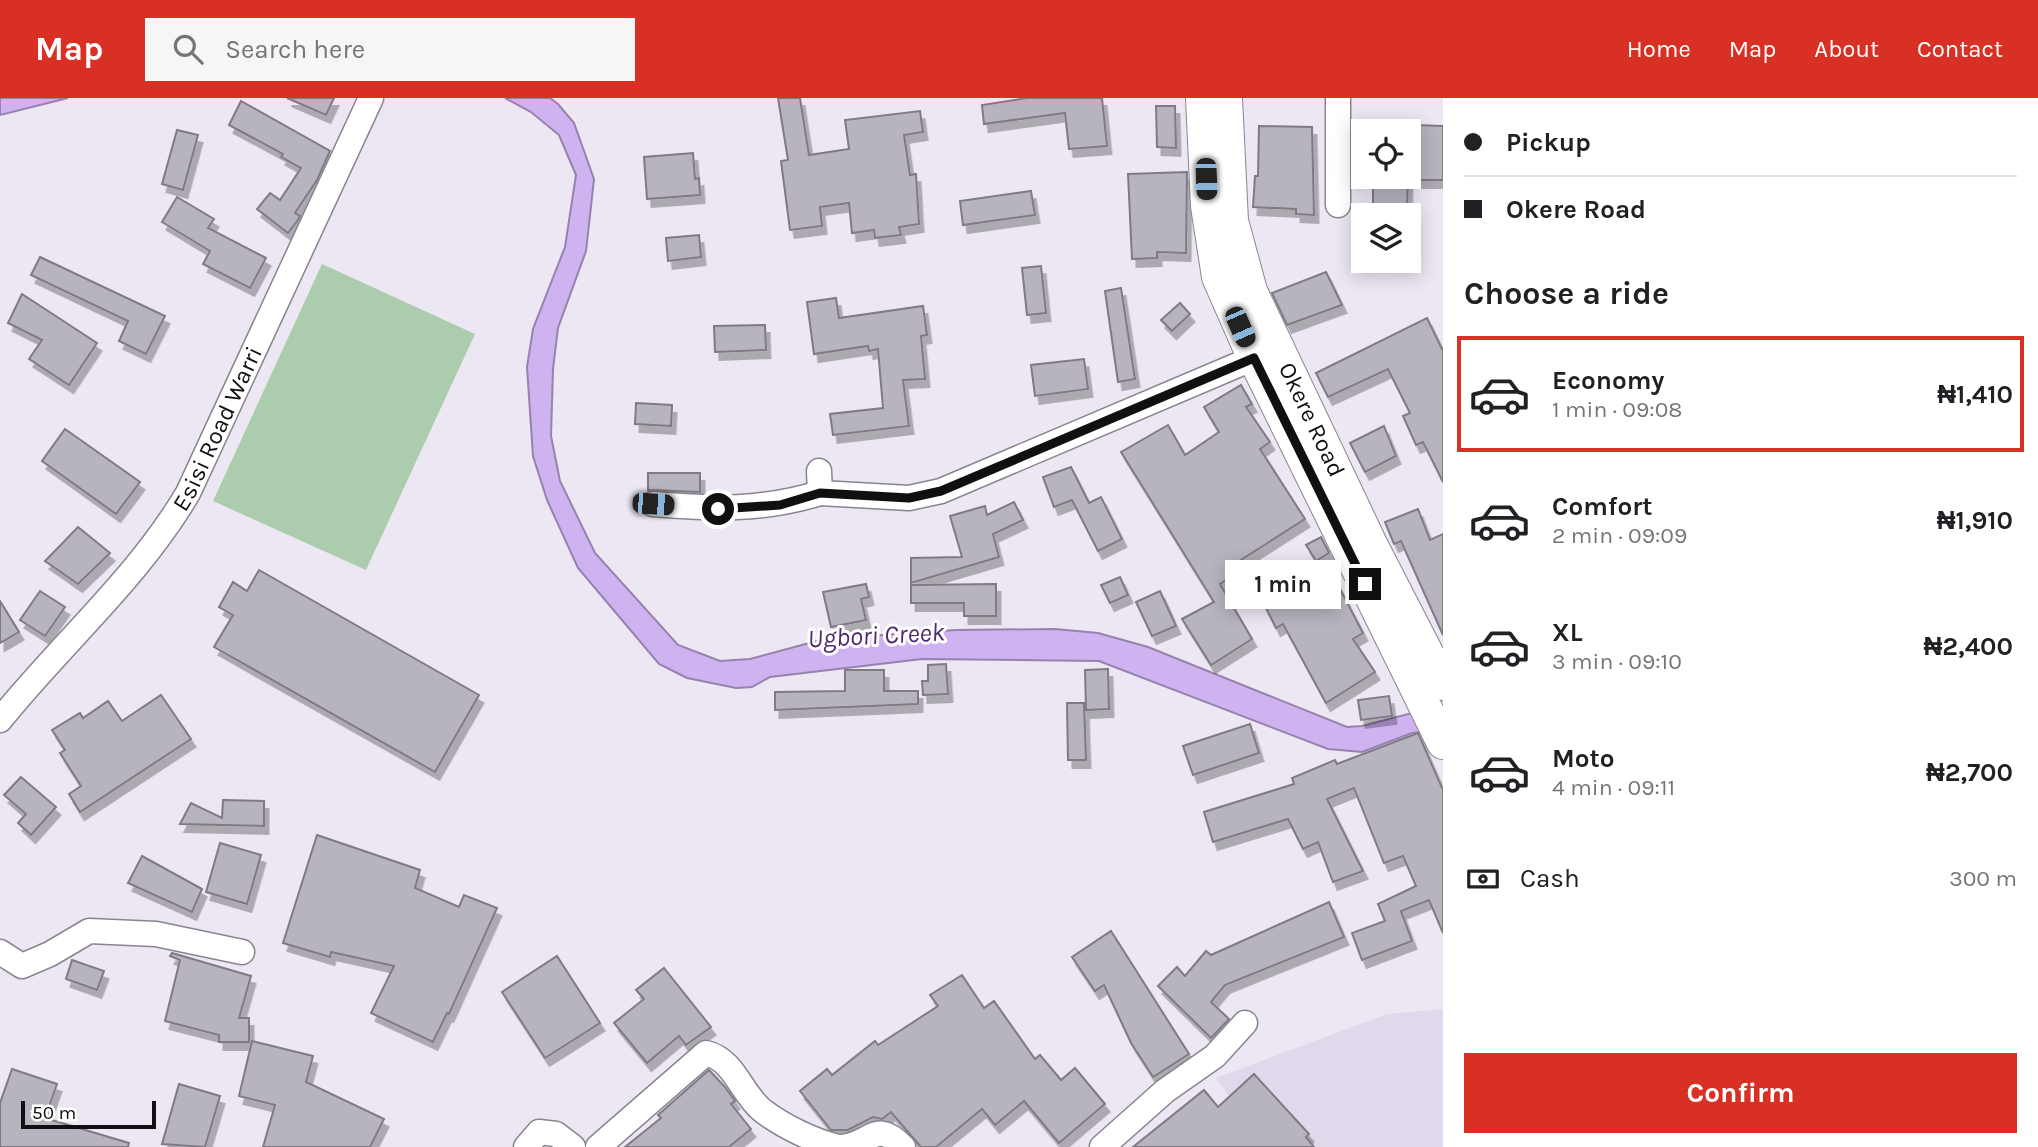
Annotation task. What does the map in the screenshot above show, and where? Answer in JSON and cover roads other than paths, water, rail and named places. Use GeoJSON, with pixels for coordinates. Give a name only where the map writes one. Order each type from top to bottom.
{"type":"FeatureCollection","features":[{"type":"Feature","properties":{"kind":"main road","name":"Okere Road"},"geometry":{"type":"LineString","coordinates":[[1202,98],[1207,206],[1218,277],[1254,358],[1432,691]]}},
{"type":"Feature","properties":{"kind":"main road","name":"Okere Road"},"geometry":{"type":"LineString","coordinates":[[1226,98],[1232,221],[1251,290],[1264,324],[1371,544],[1432,691],[1441,738]]}},
{"type":"Feature","properties":{"kind":"street","name":"Esisi Road Warri"},"geometry":{"type":"LineString","coordinates":[[0,719],[164,534],[188,493],[371,98]]}},
{"type":"Feature","properties":{"kind":"street"},"geometry":{"type":"LineString","coordinates":[[1338,98],[1338,205]]}},
{"type":"Feature","properties":{"kind":"street"},"geometry":{"type":"LineString","coordinates":[[653,504],[718,509],[780,505],[819,482],[909,498],[941,491],[1254,358]]}},
{"type":"Feature","properties":{"kind":"street"},"geometry":{"type":"LineString","coordinates":[[0,952],[22,965],[50,954],[89,930],[156,933],[242,952]]}},
{"type":"Feature","properties":{"kind":"street"},"geometry":{"type":"LineString","coordinates":[[1102,1147],[1165,1091],[1215,1056],[1245,1023]]}},
{"type":"Feature","properties":{"kind":"street"},"geometry":{"type":"LineString","coordinates":[[598,1147],[706,1053],[723,1060],[762,1111],[810,1137],[841,1147],[854,1146],[878,1132],[889,1134],[902,1147]]}},
{"type":"Feature","properties":{"kind":"street"},"geometry":{"type":"LineString","coordinates":[[526,1147],[539,1132],[556,1134],[573,1147]]}},
{"type":"Feature","properties":{"kind":"water label","name":"Ugbori Creek"},"geometry":{"type":"Point","coordinates":[876,635]}}]}
